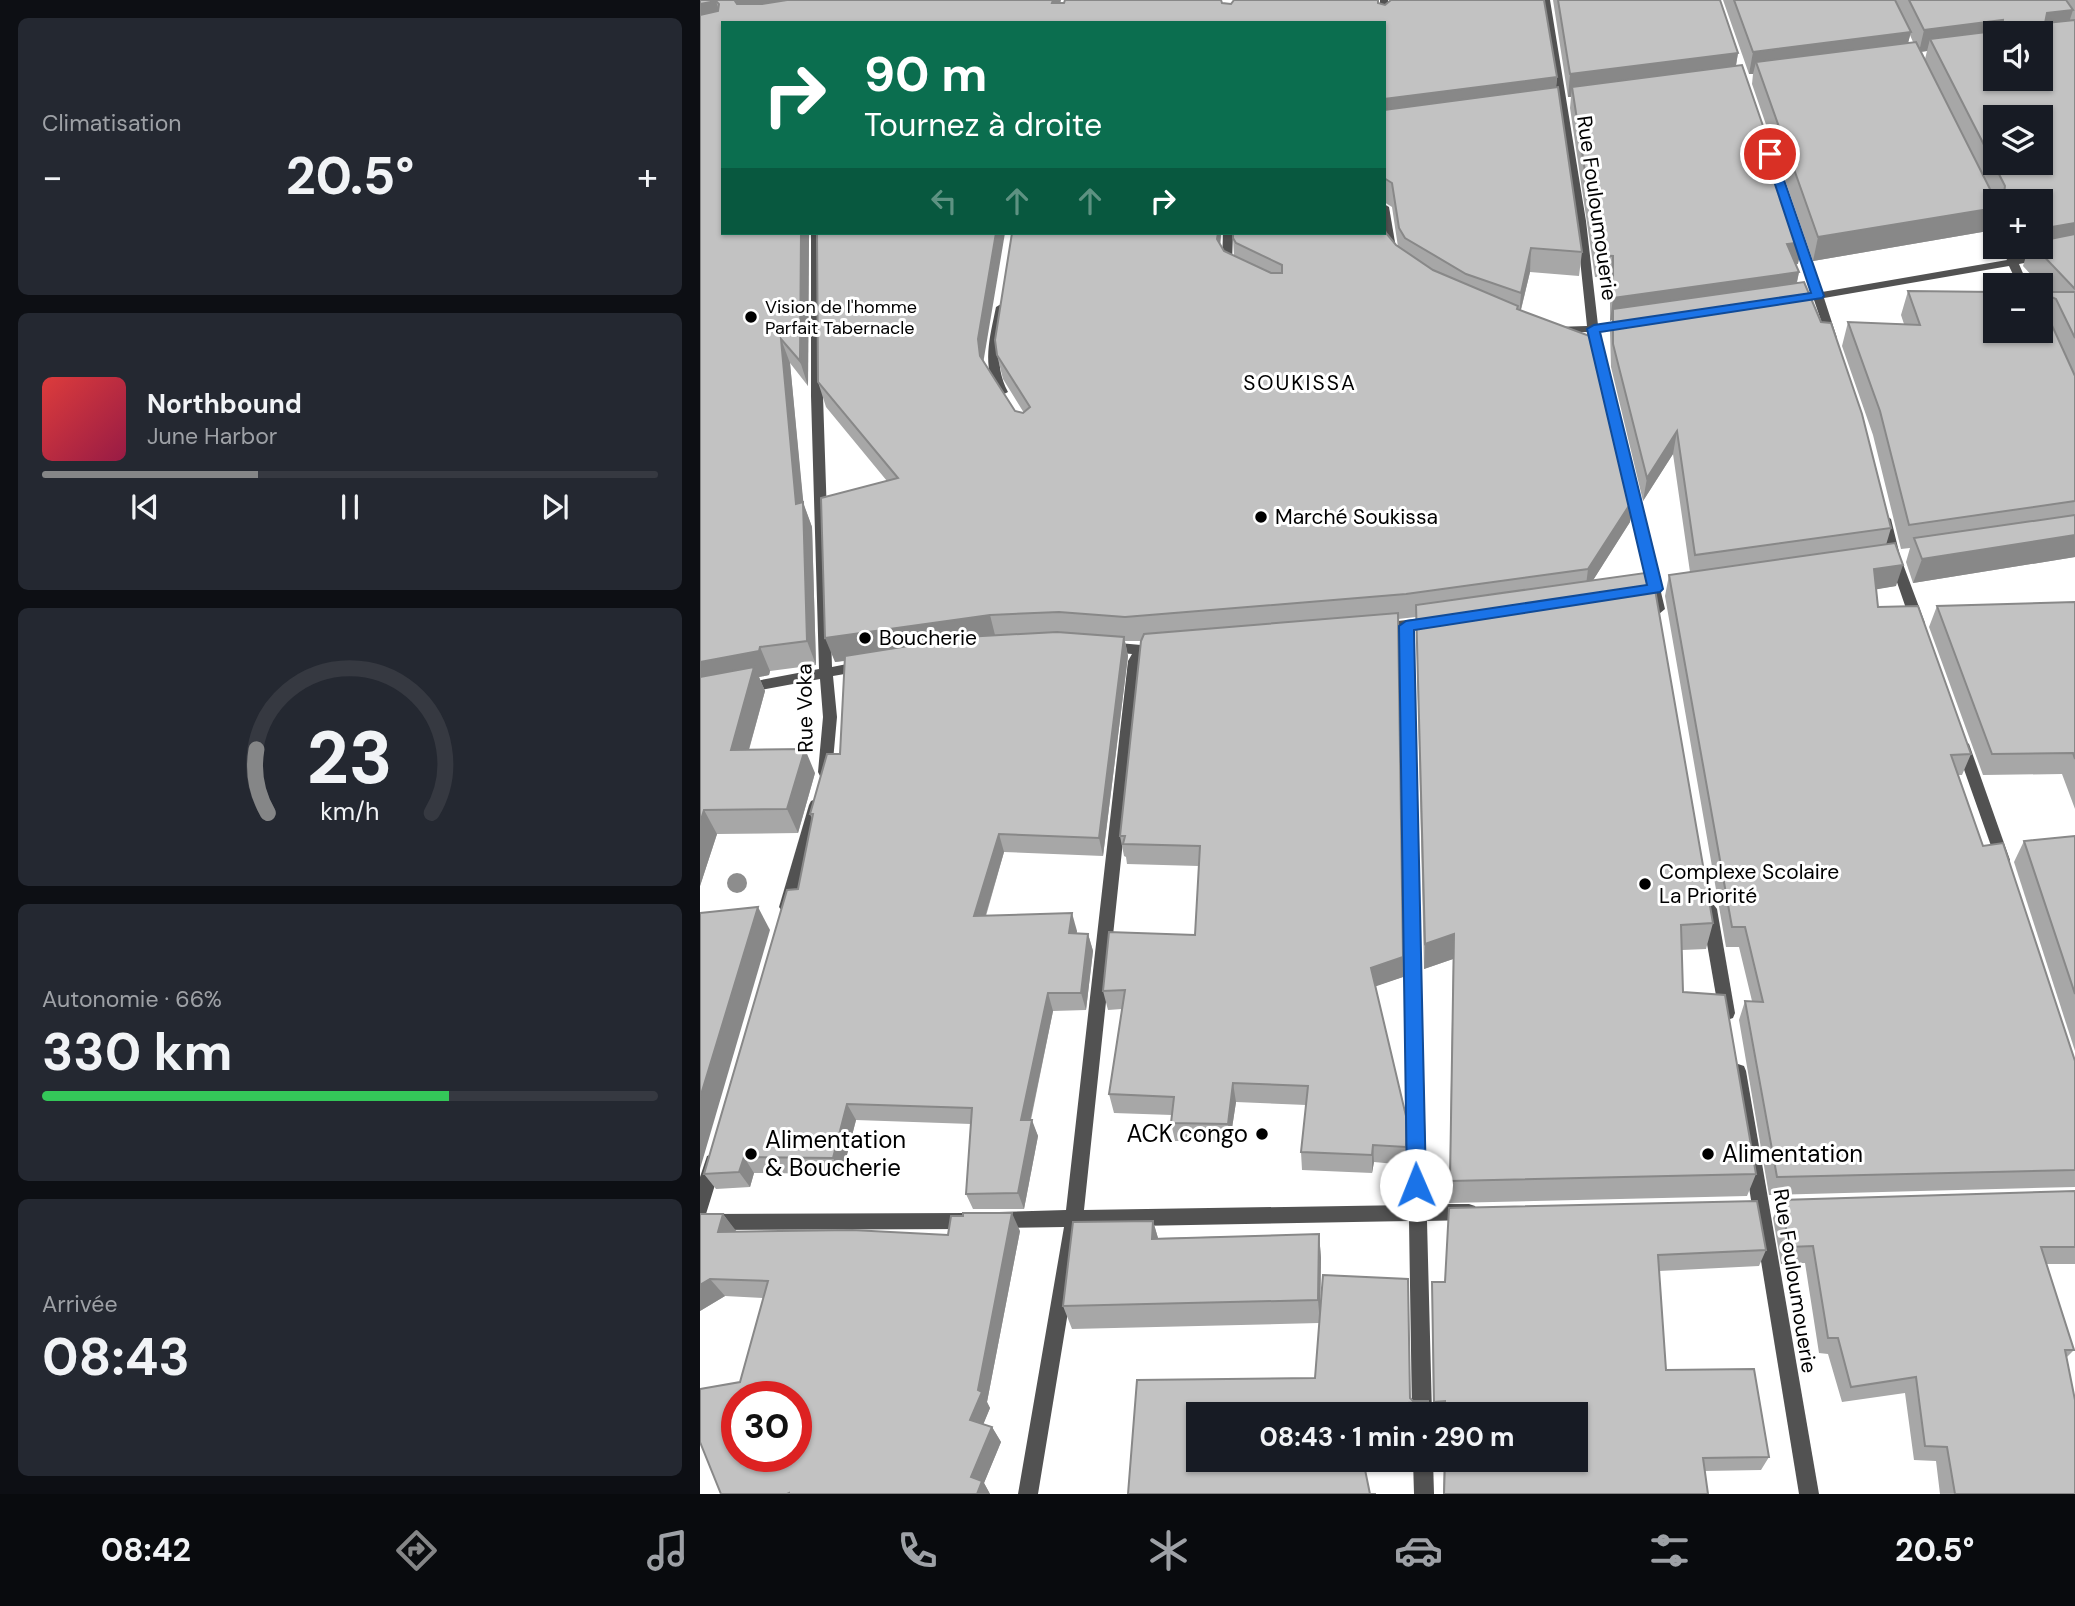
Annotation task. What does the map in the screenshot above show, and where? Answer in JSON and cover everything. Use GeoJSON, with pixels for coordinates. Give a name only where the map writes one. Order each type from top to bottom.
{"type":"FeatureCollection","features":[{"type":"Feature","properties":{"kind":"street"},"geometry":{"type":"LineString","coordinates":[[1384,0],[1384,21]]}},
{"type":"Feature","properties":{"kind":"street","name":"Rue Fouloumouerie"},"geometry":{"type":"LineString","coordinates":[[1546,0],[1581,221],[1594,329],[1656,589],[1662,629]]}},
{"type":"Feature","properties":{"kind":"street"},"geometry":{"type":"LineString","coordinates":[[1792,218],[1811,297],[1834,347]]}},
{"type":"Feature","properties":{"kind":"street"},"geometry":{"type":"LineString","coordinates":[[1386,220],[1391,253],[1398,266]]}},
{"type":"Feature","properties":{"kind":"street","name":"Rue Voka"},"geometry":{"type":"LineString","coordinates":[[783,918],[825,773],[830,717],[826,674],[817,396],[816,235]]}},
{"type":"Feature","properties":{"kind":"street"},"geometry":{"type":"LineString","coordinates":[[1228,235],[1227,263],[1232,271],[1243,276]]}},
{"type":"Feature","properties":{"kind":"street"},"geometry":{"type":"LineString","coordinates":[[1811,297],[2075,251]]}},
{"type":"Feature","properties":{"kind":"street"},"geometry":{"type":"LineString","coordinates":[[2012,260],[2018,273]]}},
{"type":"Feature","properties":{"kind":"street"},"geometry":{"type":"LineString","coordinates":[[1004,291],[992,364],[994,380],[1007,401]]}},
{"type":"Feature","properties":{"kind":"street"},"geometry":{"type":"LineString","coordinates":[[1542,331],[1594,329],[1643,320]]}},
{"type":"Feature","properties":{"kind":"street"},"geometry":{"type":"LineString","coordinates":[[1881,502],[1894,556],[1922,633]]}},
{"type":"Feature","properties":{"kind":"street"},"geometry":{"type":"LineString","coordinates":[[1370,628],[1447,620]]}},
{"type":"Feature","properties":{"kind":"street"},"geometry":{"type":"LineString","coordinates":[[1406,626],[1422,1402]]}},
{"type":"Feature","properties":{"kind":"street"},"geometry":{"type":"LineString","coordinates":[[1088,645],[1141,650],[1167,645]]}},
{"type":"Feature","properties":{"kind":"street"},"geometry":{"type":"LineString","coordinates":[[1028,1494],[1074,1219],[1135,661],[1141,650]]}},
{"type":"Feature","properties":{"kind":"street"},"geometry":{"type":"LineString","coordinates":[[725,692],[880,663]]}},
{"type":"Feature","properties":{"kind":"street"},"geometry":{"type":"LineString","coordinates":[[1959,737],[2010,879]]}},
{"type":"Feature","properties":{"kind":"street"},"geometry":{"type":"LineString","coordinates":[[1706,896],[1731,1031]]}},
{"type":"Feature","properties":{"kind":"street","name":"Rue Fouloumouerie"},"geometry":{"type":"LineString","coordinates":[[1736,1058],[1809,1494]]}},
{"type":"Feature","properties":{"kind":"street"},"geometry":{"type":"LineString","coordinates":[[700,1208],[719,1142]]}},
{"type":"Feature","properties":{"kind":"street"},"geometry":{"type":"LineString","coordinates":[[700,1222],[1486,1212]]}},
{"type":"Feature","properties":{"kind":"street"},"geometry":{"type":"LineString","coordinates":[[1423,1472],[1424,1494]]}},
{"type":"Feature","properties":{"kind":"building"},"geometry":{"type":"Polygon","coordinates":[[[700,0],[736,0],[737,4],[762,4],[787,0],[1053,0],[1052,3],[1064,3],[1065,0],[1221,0],[1222,3],[1231,4],[1234,0],[1378,0],[1378,3],[1385,5],[1391,0],[1544,0],[1557,77],[1386,99],[1386,21],[721,21],[721,235],[801,235],[800,361],[781,339],[796,504],[803,502],[807,641],[760,647],[759,651],[700,662],[700,15],[718,11],[719,4],[716,1],[700,4],[700,0]]]}},
{"type":"Feature","properties":{"kind":"building"},"geometry":{"type":"Polygon","coordinates":[[[1558,0],[1720,0],[1738,53],[1570,74],[1558,0]]]}},
{"type":"Feature","properties":{"kind":"building"},"geometry":{"type":"Polygon","coordinates":[[[1734,0],[1895,0],[1911,32],[1753,52],[1734,0]]]}},
{"type":"Feature","properties":{"kind":"building"},"geometry":{"type":"Polygon","coordinates":[[[1909,0],[2066,0],[2073,10],[2047,13],[2045,21],[1983,23],[1924,30],[1909,0]]]}},
{"type":"Feature","properties":{"kind":"building"},"geometry":{"type":"Polygon","coordinates":[[[2075,20],[2075,223],[2053,227],[2053,189],[2005,189],[1999,175],[2053,175],[2053,105],[1983,105],[1983,143],[1930,39],[1983,32],[1983,91],[2053,91],[2053,22],[2075,20]]]}},
{"type":"Feature","properties":{"kind":"building"},"geometry":{"type":"Polygon","coordinates":[[[1916,42],[1990,189],[1983,189],[1983,210],[1818,237],[1756,62],[1916,42]]]}},
{"type":"Feature","properties":{"kind":"building"},"geometry":{"type":"Polygon","coordinates":[[[1742,65],[1803,242],[1787,244],[1799,272],[1613,298],[1613,256],[1598,255],[1572,87],[1742,65]]]}},
{"type":"Feature","properties":{"kind":"building"},"geometry":{"type":"Polygon","coordinates":[[[1558,87],[1582,252],[1531,248],[1521,293],[1466,274],[1405,238],[1399,228],[1392,183],[1386,179],[1386,110],[1558,87]]]}},
{"type":"Feature","properties":{"kind":"building"},"geometry":{"type":"Polygon","coordinates":[[[1386,233],[1396,245],[1433,270],[1518,306],[1517,309],[1595,338],[1634,498],[1588,569],[1406,594],[1125,617],[1059,612],[990,615],[825,638],[821,498],[898,478],[818,382],[817,235],[996,235],[978,339],[980,356],[1015,411],[1023,413],[1030,407],[997,355],[995,340],[1012,235],[1218,235],[1224,251],[1271,273],[1282,273],[1282,265],[1236,243],[1233,235],[1386,233]]]}},
{"type":"Feature","properties":{"kind":"building"},"geometry":{"type":"Polygon","coordinates":[[[2075,234],[2075,289],[2046,259],[2053,259],[2053,238],[2075,234]]]}},
{"type":"Feature","properties":{"kind":"building"},"geometry":{"type":"Polygon","coordinates":[[[1804,282],[1821,322],[1831,323],[1862,414],[1891,528],[1695,555],[1677,431],[1647,478],[1613,344],[1613,309],[1804,282]]]}},
{"type":"Feature","properties":{"kind":"building"},"geometry":{"type":"Polygon","coordinates":[[[1908,291],[1983,292],[1983,343],[2053,343],[2053,328],[2075,376],[2075,501],[1909,525],[1880,411],[1848,322],[1920,325],[1908,291]]]}},
{"type":"Feature","properties":{"kind":"building"},"geometry":{"type":"Polygon","coordinates":[[[2053,292],[2075,292],[2075,338],[2053,298],[2053,292]]]}},
{"type":"Feature","properties":{"kind":"building"},"geometry":{"type":"Polygon","coordinates":[[[2075,515],[2075,535],[1922,559],[1914,538],[2075,515]]]}},
{"type":"Feature","properties":{"kind":"building"},"geometry":{"type":"Polygon","coordinates":[[[1895,543],[1903,565],[1874,569],[1878,607],[1918,606],[1971,754],[1951,755],[1983,846],[2003,843],[2075,1061],[2075,1170],[1777,1177],[1745,1001],[1763,1002],[1745,927],[1732,927],[1669,575],[1895,543]]]}},
{"type":"Feature","properties":{"kind":"building"},"geometry":{"type":"Polygon","coordinates":[[[1652,572],[1713,923],[1681,925],[1683,992],[1725,995],[1756,1174],[1450,1181],[1454,934],[1425,944],[1416,605],[1652,572]]]}},
{"type":"Feature","properties":{"kind":"building"},"geometry":{"type":"Polygon","coordinates":[[[2075,602],[2075,759],[2073,753],[1992,754],[1937,606],[2075,602]]]}},
{"type":"Feature","properties":{"kind":"building"},"geometry":{"type":"Polygon","coordinates":[[[1398,613],[1403,957],[1371,968],[1406,1116],[1406,1147],[1373,1145],[1372,1155],[1301,1152],[1308,1086],[1233,1083],[1228,1124],[1171,1123],[1174,1097],[1109,1094],[1125,990],[1103,991],[1109,932],[1195,935],[1200,846],[1123,844],[1125,836],[1120,836],[1141,641],[1144,634],[1398,613]]]}},
{"type":"Feature","properties":{"kind":"building"},"geometry":{"type":"Polygon","coordinates":[[[1057,632],[1124,637],[1099,838],[999,834],[974,916],[1072,913],[1069,933],[1088,934],[1081,993],[1048,993],[1021,1120],[1032,1120],[1018,1193],[966,1194],[972,1108],[847,1104],[833,1158],[744,1157],[739,1172],[704,1174],[787,890],[798,889],[813,814],[810,814],[827,754],[840,754],[845,656],[965,637],[1057,632]]]}},
{"type":"Feature","properties":{"kind":"building"},"geometry":{"type":"Polygon","coordinates":[[[754,667],[731,750],[805,749],[787,809],[704,810],[700,823],[700,677],[754,667]]]}},
{"type":"Feature","properties":{"kind":"building"},"geometry":{"type":"Polygon","coordinates":[[[2075,836],[2075,994],[2024,841],[2075,836]]]}},
{"type":"Feature","properties":{"kind":"building"},"geometry":{"type":"Polygon","coordinates":[[[758,907],[700,1098],[700,913],[758,907]]]}},
{"type":"Feature","properties":{"kind":"building"},"geometry":{"type":"Polygon","coordinates":[[[2075,1191],[2075,1247],[2041,1247],[2074,1350],[2065,1350],[2075,1400],[2075,1494],[1955,1494],[1947,1447],[1925,1446],[1916,1377],[1851,1387],[1838,1338],[1828,1338],[1813,1246],[1789,1247],[1781,1200],[2075,1191]]]}},
{"type":"Feature","properties":{"kind":"building"},"geometry":{"type":"Polygon","coordinates":[[[1757,1201],[1766,1250],[1658,1255],[1666,1370],[1754,1369],[1769,1457],[1703,1458],[1708,1494],[1444,1494],[1445,1472],[1588,1472],[1588,1402],[1434,1402],[1432,1282],[1445,1282],[1449,1208],[1757,1201]]]}},
{"type":"Feature","properties":{"kind":"building"},"geometry":{"type":"Polygon","coordinates":[[[963,1213],[1012,1213],[978,1390],[982,1392],[970,1420],[992,1427],[971,1477],[982,1481],[977,1494],[721,1494],[700,1442],[700,1389],[721,1385],[721,1472],[812,1472],[812,1381],[740,1381],[768,1281],[710,1279],[700,1285],[700,1214],[723,1214],[718,1232],[852,1230],[948,1235],[951,1216],[963,1216],[963,1213]]]}},
{"type":"Feature","properties":{"kind":"building"},"geometry":{"type":"Polygon","coordinates":[[[1153,1221],[1152,1239],[1319,1234],[1318,1300],[1063,1306],[1073,1222],[1153,1221]]]}},
{"type":"Feature","properties":{"kind":"building"},"geometry":{"type":"Polygon","coordinates":[[[1323,1275],[1408,1279],[1410,1398],[1413,1401],[1429,1401],[1186,1402],[1186,1472],[1365,1472],[1370,1494],[1128,1494],[1137,1380],[1315,1378],[1323,1275]]]}},
{"type":"Feature","properties":{"kind":"place","name":"Vision de l'homme Parfait Tabernacle"},"geometry":{"type":"Point","coordinates":[751,317]}},
{"type":"Feature","properties":{"kind":"place","name":"Marché Soukissa"},"geometry":{"type":"Point","coordinates":[1261,517]}},
{"type":"Feature","properties":{"kind":"place","name":"Boucherie"},"geometry":{"type":"Point","coordinates":[865,638]}},
{"type":"Feature","properties":{"kind":"place","name":"Complexe Scolaire La Priorité"},"geometry":{"type":"Point","coordinates":[1645,884]}},
{"type":"Feature","properties":{"kind":"place","name":"ACK congo"},"geometry":{"type":"Point","coordinates":[1262,1134]}},
{"type":"Feature","properties":{"kind":"place","name":"Alimentation & Boucherie"},"geometry":{"type":"Point","coordinates":[751,1154]}},
{"type":"Feature","properties":{"kind":"place","name":"Alimentation"},"geometry":{"type":"Point","coordinates":[1708,1154]}},
{"type":"Feature","properties":{"kind":"district","name":"SOUKISSA"},"geometry":{"type":"Point","coordinates":[1300,383]}},
{"type":"Feature","properties":{"kind":"route"},"geometry":{"type":"LineString","coordinates":[[1416,1185],[1406,626],[1655,589],[1594,329],[1818,296],[1770,154]]}}]}
